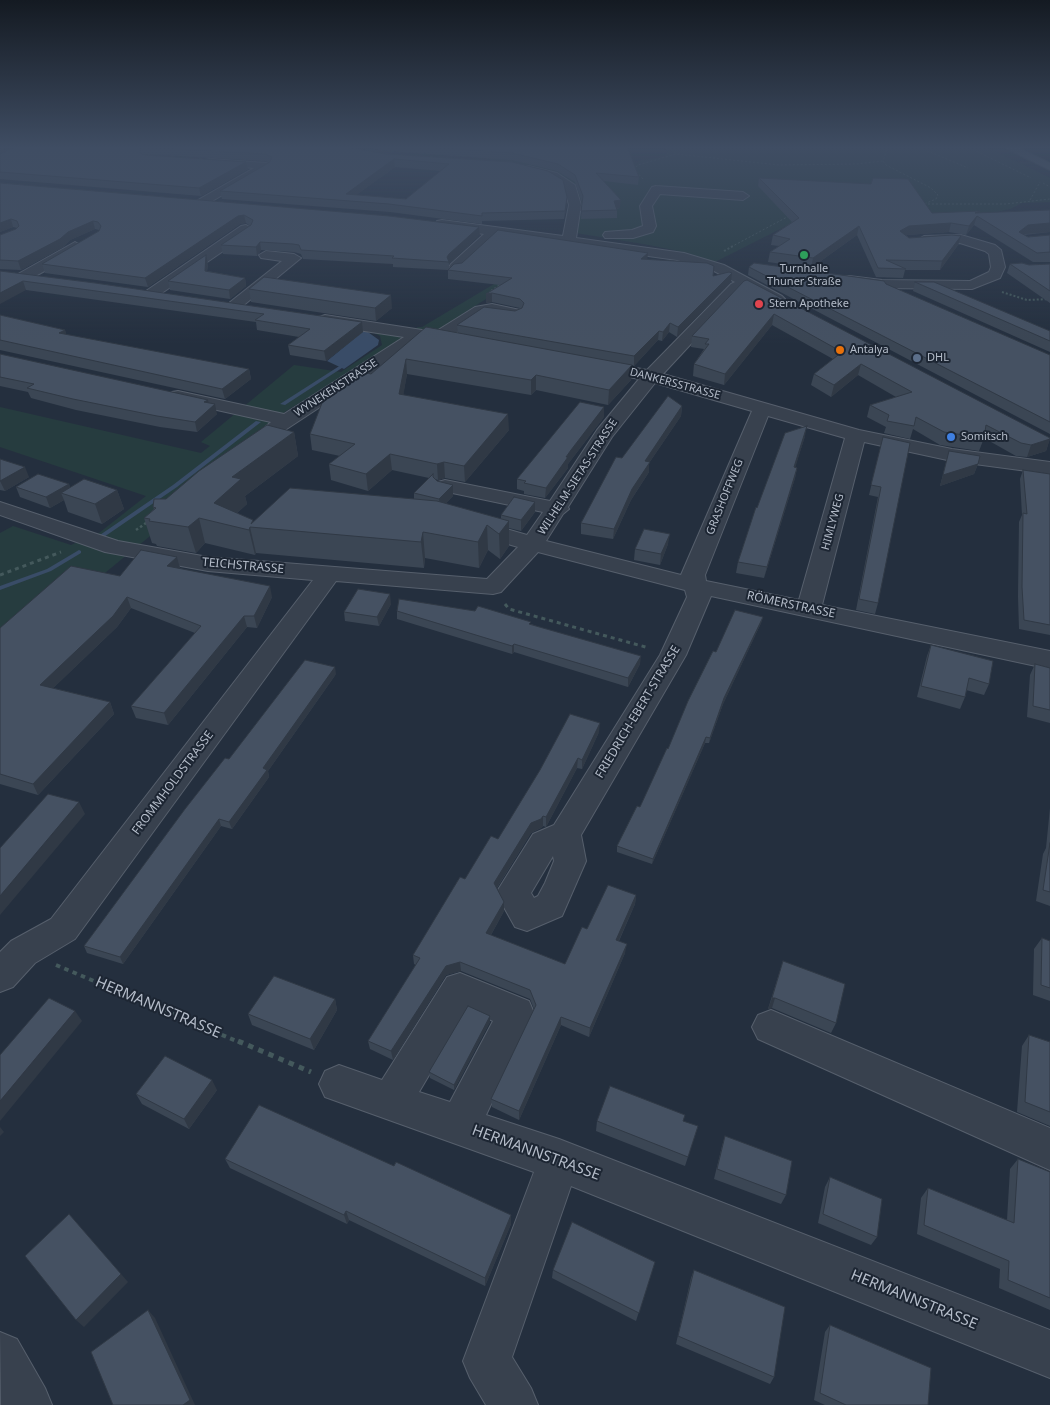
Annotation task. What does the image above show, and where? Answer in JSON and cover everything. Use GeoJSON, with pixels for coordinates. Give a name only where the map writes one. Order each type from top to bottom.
{"type":"FeatureCollection","features":[{"type":"Feature","properties":{"kind":"street"},"geometry":{"type":"LineString","coordinates":[[573,232],[575,212]]}},
{"type":"Feature","properties":{"kind":"street"},"geometry":{"type":"LineString","coordinates":[[428,223],[495,231],[633,234],[646,231],[650,226],[646,212]]}},
{"type":"Feature","properties":{"kind":"street"},"geometry":{"type":"LineString","coordinates":[[600,226],[629,226]]}},
{"type":"Feature","properties":{"kind":"street"},"geometry":{"type":"LineString","coordinates":[[151,294],[246,229]]}},
{"type":"Feature","properties":{"kind":"street"},"geometry":{"type":"LineString","coordinates":[[456,267],[495,231]]}},
{"type":"Feature","properties":{"kind":"street"},"geometry":{"type":"LineString","coordinates":[[573,232],[664,254],[720,260],[741,266]]}},
{"type":"Feature","properties":{"kind":"street"},"geometry":{"type":"LineString","coordinates":[[51,280],[15,276],[70,252],[89,238]]}},
{"type":"Feature","properties":{"kind":"street"},"geometry":{"type":"LineString","coordinates":[[836,278],[882,284],[972,285],[995,274],[998,267],[996,253],[990,248],[961,239],[907,241]]}},
{"type":"Feature","properties":{"kind":"street"},"geometry":{"type":"LineString","coordinates":[[234,306],[294,258],[266,255]]}},
{"type":"Feature","properties":{"kind":"street"},"geometry":{"type":"LineString","coordinates":[[720,260],[747,283],[790,306]]}},
{"type":"Feature","properties":{"kind":"street","name":"WILHELM-SIETAS-STRASSE"},"geometry":{"type":"LineString","coordinates":[[493,587],[533,544],[558,509],[604,434],[651,376],[736,287],[747,283]]}},
{"type":"Feature","properties":{"kind":"street"},"geometry":{"type":"LineString","coordinates":[[882,284],[916,300]]}},
{"type":"Feature","properties":{"kind":"street"},"geometry":{"type":"LineString","coordinates":[[134,291],[170,297]]}},
{"type":"Feature","properties":{"kind":"street"},"geometry":{"type":"LineString","coordinates":[[215,304],[253,309]]}},
{"type":"Feature","properties":{"kind":"street","name":"WYNEKENSTRASSE"},"geometry":{"type":"LineString","coordinates":[[259,440],[286,420],[416,336],[430,335],[480,310],[492,309],[514,313]]}},
{"type":"Feature","properties":{"kind":"street"},"geometry":{"type":"LineString","coordinates":[[310,318],[430,335],[477,344]]}},
{"type":"Feature","properties":{"kind":"street","name":"DANKERSSTRASSE"},"geometry":{"type":"LineString","coordinates":[[574,362],[651,376],[856,435],[952,455],[1050,468]]}},
{"type":"Feature","properties":{"kind":"street"},"geometry":{"type":"LineString","coordinates":[[162,392],[286,420]]}},
{"type":"Feature","properties":{"kind":"street","name":"GRASHOFFWEG"},"geometry":{"type":"LineString","coordinates":[[697,586],[693,575],[762,409]]}},
{"type":"Feature","properties":{"kind":"street","name":"HIMLYWEG"},"geometry":{"type":"LineString","coordinates":[[809,609],[856,435]]}},
{"type":"Feature","properties":{"kind":"street"},"geometry":{"type":"LineString","coordinates":[[445,486],[558,509]]}},
{"type":"Feature","properties":{"kind":"street","name":"TEICHSTRASSE"},"geometry":{"type":"LineString","coordinates":[[0,508],[113,547],[208,564],[493,587]]}},
{"type":"Feature","properties":{"kind":"street","name":"RÖMERSTRASSE"},"geometry":{"type":"LineString","coordinates":[[448,520],[697,586],[1050,660]]}},
{"type":"Feature","properties":{"kind":"street","name":"FROMMHOLDSTRASSE"},"geometry":{"type":"LineString","coordinates":[[0,976],[23,952],[63,930],[330,573]]}},
{"type":"Feature","properties":{"kind":"street","name":"FRIEDRICH-EBERT-STRASSE"},"geometry":{"type":"LineString","coordinates":[[565,834],[673,655],[699,597],[697,586]]}},
{"type":"Feature","properties":{"kind":"street"},"geometry":{"type":"LineString","coordinates":[[391,1102],[460,989],[516,1013],[460,1126]]}},
{"type":"Feature","properties":{"kind":"street"},"geometry":{"type":"LineString","coordinates":[[771,1027],[1050,1149]]}},
{"type":"Feature","properties":{"kind":"street","name":"HERMANNSTRASSE"},"geometry":{"type":"LineString","coordinates":[[339,1084],[559,1160],[1050,1354]]}},
{"type":"Feature","properties":{"kind":"street"},"geometry":{"type":"LineString","coordinates":[[514,1405],[487,1361],[559,1160]]}},
{"type":"Feature","properties":{"kind":"street"},"geometry":{"type":"LineString","coordinates":[[0,1356],[28,1405]]}},
{"type":"Feature","properties":{"kind":"path"},"geometry":{"type":"LineString","coordinates":[[720,260],[784,217],[793,215]]}},
{"type":"Feature","properties":{"kind":"path"},"geometry":{"type":"LineString","coordinates":[[489,292],[506,281]]}},
{"type":"Feature","properties":{"kind":"path"},"geometry":{"type":"LineString","coordinates":[[1001,292],[1027,300],[1050,299]]}},
{"type":"Feature","properties":{"kind":"path"},"geometry":{"type":"LineString","coordinates":[[0,575],[68,549],[113,547],[152,519]]}},
{"type":"Feature","properties":{"kind":"path"},"geometry":{"type":"LineString","coordinates":[[493,587],[509,610],[673,655]]}},
{"type":"Feature","properties":{"kind":"path","name":"HERMANNSTRASSE"},"geometry":{"type":"LineString","coordinates":[[23,952],[339,1084]]}},
{"type":"Feature","properties":{"kind":"green space"},"geometry":{"type":"Polygon","coordinates":[[[582,212],[998,212],[790,224],[715,262],[688,253],[576,233],[582,212]]]}},
{"type":"Feature","properties":{"kind":"green space"},"geometry":{"type":"Polygon","coordinates":[[[551,250],[559,252],[433,333],[403,340],[286,411],[247,442],[247,457],[95,581],[0,644],[0,533],[13,526],[71,545],[99,533],[146,496],[0,447],[0,407],[201,453],[210,446],[201,442],[294,365],[341,372],[382,345],[380,336],[372,332],[374,330],[407,334],[418,327],[422,327],[551,250]]]}},
{"type":"Feature","properties":{"kind":"water"},"geometry":{"type":"Polygon","coordinates":[[[365,330],[379,340],[378,345],[344,369],[327,361],[365,330]]]}},
{"type":"Feature","properties":{"kind":"building"},"geometry":{"type":"Polygon","coordinates":[[[0,212],[337,212],[479,227],[449,254],[447,257],[449,262],[392,258],[394,256],[301,250],[299,245],[293,244],[260,242],[256,247],[221,245],[251,225],[253,220],[244,215],[238,216],[145,278],[42,264],[99,231],[101,226],[98,222],[93,221],[68,232],[60,239],[18,261],[0,260],[0,235],[16,229],[19,226],[17,221],[11,219],[0,223],[0,212]]]}},
{"type":"Feature","properties":{"kind":"building"},"geometry":{"type":"Polygon","coordinates":[[[448,212],[541,212],[482,213],[482,216],[448,212]]]}},
{"type":"Feature","properties":{"kind":"building"},"geometry":{"type":"Polygon","coordinates":[[[793,212],[1050,212],[1050,223],[1028,225],[1019,232],[1028,237],[1050,235],[1050,252],[1037,253],[977,216],[969,226],[951,223],[909,226],[900,231],[909,238],[961,236],[942,261],[886,260],[906,269],[878,268],[859,226],[813,258],[770,252],[790,239],[773,235],[799,218],[793,212]]]}},
{"type":"Feature","properties":{"kind":"building"},"geometry":{"type":"Polygon","coordinates":[[[498,230],[648,253],[641,259],[707,263],[714,266],[713,276],[732,273],[678,327],[670,323],[663,332],[659,331],[634,356],[457,325],[484,307],[515,311],[522,308],[524,303],[520,299],[492,293],[486,294],[512,278],[448,270],[454,264],[462,263],[498,230]]]}},
{"type":"Feature","properties":{"kind":"building"},"geometry":{"type":"Polygon","coordinates":[[[206,255],[205,271],[245,278],[229,290],[168,281],[206,255]]]}},
{"type":"Feature","properties":{"kind":"building"},"geometry":{"type":"Polygon","coordinates":[[[754,263],[884,281],[886,284],[1050,355],[1050,422],[749,267],[754,263]]]}},
{"type":"Feature","properties":{"kind":"building"},"geometry":{"type":"Polygon","coordinates":[[[1022,263],[1029,265],[1050,264],[1050,291],[1010,264],[1022,263]]]}},
{"type":"Feature","properties":{"kind":"building"},"geometry":{"type":"Polygon","coordinates":[[[0,271],[362,322],[324,351],[288,345],[310,329],[255,320],[264,314],[23,281],[0,293],[0,271]]]}},
{"type":"Feature","properties":{"kind":"building"},"geometry":{"type":"Polygon","coordinates":[[[264,277],[391,295],[375,308],[249,289],[264,277]]]}},
{"type":"Feature","properties":{"kind":"building"},"geometry":{"type":"Polygon","coordinates":[[[747,280],[1050,439],[1031,445],[1021,443],[986,425],[984,438],[944,432],[916,417],[914,426],[887,421],[889,415],[870,405],[912,392],[861,364],[834,385],[814,374],[842,352],[774,314],[725,374],[694,364],[709,344],[705,344],[709,339],[692,336],[747,280]]]}},
{"type":"Feature","properties":{"kind":"building"},"geometry":{"type":"Polygon","coordinates":[[[915,282],[934,282],[1050,331],[1050,341],[915,282]]]}},
{"type":"Feature","properties":{"kind":"building"},"geometry":{"type":"Polygon","coordinates":[[[0,315],[65,330],[59,333],[249,369],[222,389],[0,340],[0,315]]]}},
{"type":"Feature","properties":{"kind":"building"},"geometry":{"type":"Polygon","coordinates":[[[426,327],[632,365],[609,390],[536,375],[531,380],[406,359],[399,394],[508,414],[464,466],[444,462],[437,464],[390,454],[366,474],[329,464],[355,444],[310,434],[322,403],[363,372],[371,374],[426,327]]]}},
{"type":"Feature","properties":{"kind":"building"},"geometry":{"type":"Polygon","coordinates":[[[0,354],[208,400],[204,402],[215,404],[195,422],[73,399],[27,388],[34,384],[0,377],[0,354]]]}},
{"type":"Feature","properties":{"kind":"building"},"geometry":{"type":"Polygon","coordinates":[[[668,396],[682,406],[645,461],[650,462],[632,489],[614,529],[581,523],[616,457],[622,458],[668,396]]]}},
{"type":"Feature","properties":{"kind":"building"},"geometry":{"type":"Polygon","coordinates":[[[580,402],[604,407],[571,450],[546,488],[524,483],[526,481],[517,479],[580,402]]]}},
{"type":"Feature","properties":{"kind":"building"},"geometry":{"type":"Polygon","coordinates":[[[267,425],[294,432],[232,477],[241,479],[214,503],[253,520],[251,524],[290,488],[437,501],[509,521],[499,534],[487,525],[478,542],[423,532],[421,542],[250,527],[249,530],[199,518],[188,527],[149,521],[150,519],[144,518],[156,508],[153,507],[154,499],[166,499],[199,471],[267,425]]]}},
{"type":"Feature","properties":{"kind":"building"},"geometry":{"type":"Polygon","coordinates":[[[807,426],[794,467],[797,468],[767,567],[738,562],[756,507],[785,433],[807,426]]]}},
{"type":"Feature","properties":{"kind":"building"},"geometry":{"type":"Polygon","coordinates":[[[883,437],[910,443],[878,603],[859,599],[881,487],[871,485],[883,437]]]}},
{"type":"Feature","properties":{"kind":"building"},"geometry":{"type":"Polygon","coordinates":[[[949,451],[980,456],[978,464],[943,475],[949,451]]]}},
{"type":"Feature","properties":{"kind":"building"},"geometry":{"type":"Polygon","coordinates":[[[0,459],[25,467],[0,481],[0,459]]]}},
{"type":"Feature","properties":{"kind":"building"},"geometry":{"type":"Polygon","coordinates":[[[1023,470],[1050,474],[1050,625],[1024,620],[1022,587],[1023,513],[1027,514],[1023,470]]]}},
{"type":"Feature","properties":{"kind":"building"},"geometry":{"type":"Polygon","coordinates":[[[38,474],[69,484],[46,497],[16,487],[38,474]]]}},
{"type":"Feature","properties":{"kind":"building"},"geometry":{"type":"Polygon","coordinates":[[[433,474],[437,481],[453,485],[439,499],[414,493],[433,474]]]}},
{"type":"Feature","properties":{"kind":"building"},"geometry":{"type":"Polygon","coordinates":[[[84,479],[117,490],[95,504],[61,493],[84,479]]]}},
{"type":"Feature","properties":{"kind":"building"},"geometry":{"type":"Polygon","coordinates":[[[514,497],[535,502],[521,520],[501,515],[514,497]]]}},
{"type":"Feature","properties":{"kind":"building"},"geometry":{"type":"Polygon","coordinates":[[[644,529],[670,534],[661,554],[635,549],[644,529]]]}},
{"type":"Feature","properties":{"kind":"building"},"geometry":{"type":"Polygon","coordinates":[[[141,550],[177,557],[167,566],[270,586],[254,616],[244,616],[164,713],[131,706],[201,626],[127,597],[113,616],[40,685],[110,702],[33,784],[0,774],[0,628],[71,566],[120,576],[141,550]]]}},
{"type":"Feature","properties":{"kind":"building"},"geometry":{"type":"Polygon","coordinates":[[[358,589],[390,594],[377,617],[344,612],[358,589]]]}},
{"type":"Feature","properties":{"kind":"building"},"geometry":{"type":"Polygon","coordinates":[[[399,599],[475,611],[478,606],[531,622],[529,624],[641,656],[628,678],[514,644],[512,646],[397,611],[399,599]]]}},
{"type":"Feature","properties":{"kind":"building"},"geometry":{"type":"Polygon","coordinates":[[[735,610],[763,617],[724,698],[710,738],[706,737],[653,859],[617,846],[637,806],[640,807],[668,749],[688,701],[713,651],[716,652],[735,610]]]}},
{"type":"Feature","properties":{"kind":"building"},"geometry":{"type":"Polygon","coordinates":[[[931,645],[993,661],[989,684],[969,678],[965,697],[921,686],[931,645]]]}},
{"type":"Feature","properties":{"kind":"building"},"geometry":{"type":"Polygon","coordinates":[[[305,660],[335,667],[263,768],[267,770],[229,822],[219,819],[120,957],[84,946],[185,809],[225,758],[229,759],[305,660]]]}},
{"type":"Feature","properties":{"kind":"building"},"geometry":{"type":"Polygon","coordinates":[[[1035,664],[1050,668],[1050,710],[1033,706],[1035,664]]]}},
{"type":"Feature","properties":{"kind":"building"},"geometry":{"type":"Polygon","coordinates":[[[570,714],[600,723],[582,760],[578,758],[546,817],[543,816],[541,819],[531,823],[494,883],[504,902],[486,933],[565,964],[582,927],[587,929],[608,885],[636,895],[616,940],[627,944],[590,1028],[561,1017],[519,1111],[491,1099],[536,1005],[530,990],[460,962],[446,966],[391,1051],[368,1041],[420,958],[413,955],[460,877],[465,879],[491,836],[498,839],[540,770],[570,714]]]}},
{"type":"Feature","properties":{"kind":"building"},"geometry":{"type":"Polygon","coordinates":[[[48,794],[79,802],[0,896],[0,848],[48,794]]]}},
{"type":"Feature","properties":{"kind":"building"},"geometry":{"type":"Polygon","coordinates":[[[1050,843],[1050,892],[1043,890],[1050,843]]]}},
{"type":"Feature","properties":{"kind":"building"},"geometry":{"type":"Polygon","coordinates":[[[1042,938],[1050,941],[1050,988],[1041,985],[1042,938]]]}},
{"type":"Feature","properties":{"kind":"building"},"geometry":{"type":"Polygon","coordinates":[[[783,961],[845,984],[836,1023],[772,998],[783,961]]]}},
{"type":"Feature","properties":{"kind":"building"},"geometry":{"type":"Polygon","coordinates":[[[274,976],[335,999],[310,1039],[248,1014],[274,976]]]}},
{"type":"Feature","properties":{"kind":"building"},"geometry":{"type":"Polygon","coordinates":[[[49,998],[75,1011],[0,1101],[0,1055],[49,998]]]}},
{"type":"Feature","properties":{"kind":"building"},"geometry":{"type":"Polygon","coordinates":[[[468,1006],[490,1016],[454,1085],[429,1072],[468,1006]]]}},
{"type":"Feature","properties":{"kind":"building"},"geometry":{"type":"Polygon","coordinates":[[[1029,1035],[1050,1042],[1050,1112],[1025,1102],[1029,1035]]]}},
{"type":"Feature","properties":{"kind":"building"},"geometry":{"type":"Polygon","coordinates":[[[165,1056],[212,1080],[184,1119],[136,1094],[165,1056]]]}},
{"type":"Feature","properties":{"kind":"building"},"geometry":{"type":"Polygon","coordinates":[[[610,1086],[685,1115],[683,1121],[698,1126],[688,1157],[597,1121],[610,1086]]]}},
{"type":"Feature","properties":{"kind":"building"},"geometry":{"type":"Polygon","coordinates":[[[259,1105],[394,1166],[396,1162],[511,1215],[485,1278],[346,1211],[344,1215],[225,1159],[259,1105]]]}},
{"type":"Feature","properties":{"kind":"building"},"geometry":{"type":"Polygon","coordinates":[[[725,1136],[792,1161],[786,1195],[717,1169],[725,1136]]]}},
{"type":"Feature","properties":{"kind":"building"},"geometry":{"type":"Polygon","coordinates":[[[1018,1159],[1050,1172],[1050,1298],[1008,1280],[1009,1261],[924,1225],[928,1188],[1014,1223],[1018,1159]]]}},
{"type":"Feature","properties":{"kind":"building"},"geometry":{"type":"Polygon","coordinates":[[[830,1177],[882,1199],[877,1237],[823,1214],[830,1177]]]}},
{"type":"Feature","properties":{"kind":"building"},"geometry":{"type":"Polygon","coordinates":[[[69,1214],[121,1274],[76,1320],[25,1256],[69,1214]]]}},
{"type":"Feature","properties":{"kind":"building"},"geometry":{"type":"Polygon","coordinates":[[[572,1222],[655,1262],[639,1313],[553,1270],[572,1222]]]}},
{"type":"Feature","properties":{"kind":"building"},"geometry":{"type":"Polygon","coordinates":[[[694,1270],[785,1307],[774,1377],[678,1336],[694,1270]]]}},
{"type":"Feature","properties":{"kind":"building"},"geometry":{"type":"Polygon","coordinates":[[[148,1310],[190,1400],[183,1405],[113,1405],[91,1352],[148,1310]]]}},
{"type":"Feature","properties":{"kind":"building"},"geometry":{"type":"Polygon","coordinates":[[[830,1325],[931,1368],[928,1405],[846,1405],[820,1393],[830,1325]]]}},
{"type":"Feature","properties":{"kind":"waterway"},"geometry":{"type":"LineString","coordinates":[[283,404],[343,366]]}},
{"type":"Feature","properties":{"kind":"waterway"},"geometry":{"type":"LineString","coordinates":[[99,538],[175,486],[258,422]]}},
{"type":"Feature","properties":{"kind":"waterway"},"geometry":{"type":"LineString","coordinates":[[0,588],[49,570],[79,552]]}},
{"type":"Feature","properties":{"kind":"place","name":"Turnhalle Thuner Straße"},"geometry":{"type":"Point","coordinates":[804,255]}},
{"type":"Feature","properties":{"kind":"place","name":"Stern Apotheke"},"geometry":{"type":"Point","coordinates":[759,304]}},
{"type":"Feature","properties":{"kind":"place","name":"Antalya"},"geometry":{"type":"Point","coordinates":[840,350]}},
{"type":"Feature","properties":{"kind":"place","name":"DHL"},"geometry":{"type":"Point","coordinates":[917,358]}},
{"type":"Feature","properties":{"kind":"place","name":"Somitsch"},"geometry":{"type":"Point","coordinates":[951,437]}}]}
